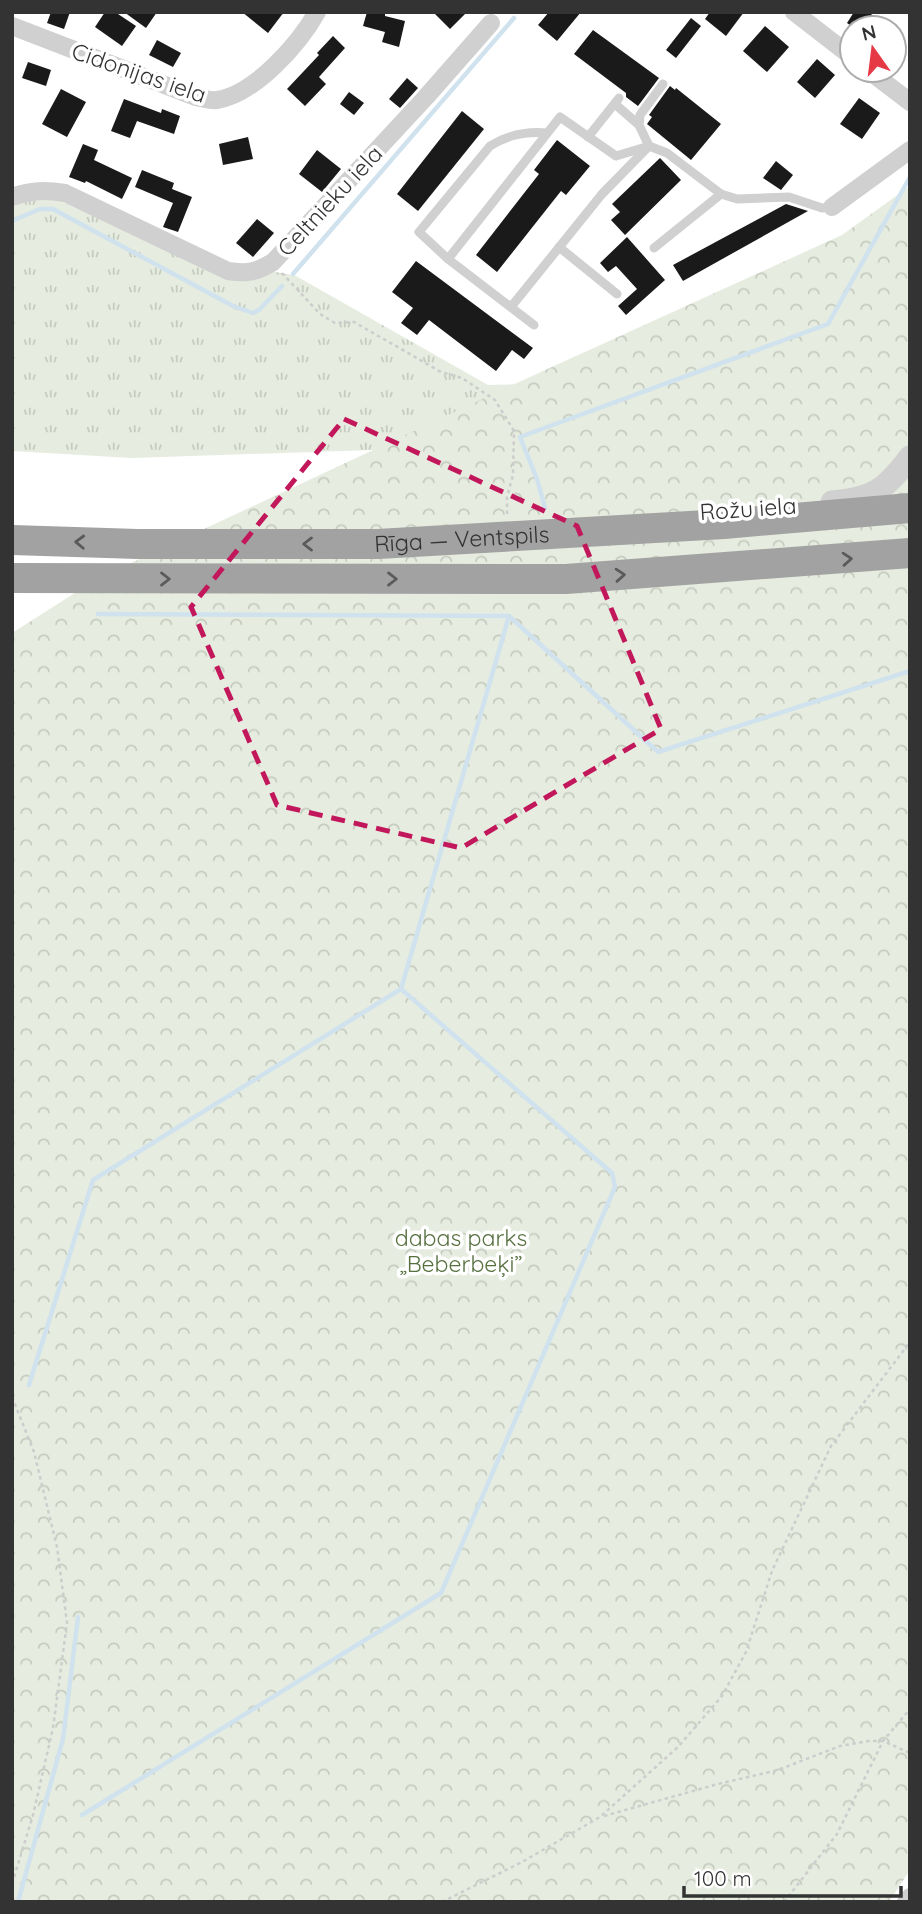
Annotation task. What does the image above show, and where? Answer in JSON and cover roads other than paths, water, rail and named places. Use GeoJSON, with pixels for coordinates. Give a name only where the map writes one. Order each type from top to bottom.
{"type":"FeatureCollection","features":[{"type":"Feature","properties":{"kind":"highway","name":"Rīga — Ventspils"},"geometry":{"type":"LineString","coordinates":[[12,540],[138,544],[378,544],[776,521],[910,508]]}},
{"type":"Feature","properties":{"kind":"highway","name":"Rīga — Ventspils"},"geometry":{"type":"LineString","coordinates":[[12,578],[566,579],[910,553]]}},
{"type":"Feature","properties":{"kind":"street","name":"Cidonijas iela"},"geometry":{"type":"LineString","coordinates":[[12,26],[196,97],[214,100],[247,89],[265,75],[298,39],[317,12]]}},
{"type":"Feature","properties":{"kind":"street"},"geometry":{"type":"LineString","coordinates":[[794,12],[838,46]]}},
{"type":"Feature","properties":{"kind":"street","name":"Celtnieku iela"},"geometry":{"type":"LineString","coordinates":[[12,197],[26,191],[65,193],[228,271],[248,274],[273,262],[491,23]]}},
{"type":"Feature","properties":{"kind":"street"},"geometry":{"type":"LineString","coordinates":[[887,84],[910,102]]}},
{"type":"Feature","properties":{"kind":"street"},"geometry":{"type":"LineString","coordinates":[[832,207],[910,150]]}},
{"type":"Feature","properties":{"kind":"street","name":"Rožu iela"},"geometry":{"type":"LineString","coordinates":[[572,534],[666,514],[857,500],[881,489],[910,457]]}},
{"type":"Feature","properties":{"kind":"street"},"geometry":{"type":"LineString","coordinates":[[906,1902],[910,1897]]}},
{"type":"Feature","properties":{"kind":"lane"},"geometry":{"type":"LineString","coordinates":[[639,125],[640,115],[663,84]]}},
{"type":"Feature","properties":{"kind":"lane"},"geometry":{"type":"LineString","coordinates":[[589,137],[617,101],[639,125],[649,146]]}},
{"type":"Feature","properties":{"kind":"lane"},"geometry":{"type":"LineString","coordinates":[[447,260],[560,117],[616,156],[649,146],[667,153],[721,194],[737,199],[789,197],[822,208],[832,207]]}},
{"type":"Feature","properties":{"kind":"lane"},"geometry":{"type":"LineString","coordinates":[[534,325],[447,260],[419,232],[490,146],[505,137],[531,132],[547,133]]}},
{"type":"Feature","properties":{"kind":"lane"},"geometry":{"type":"LineString","coordinates":[[511,307],[602,194],[649,146]]}},
{"type":"Feature","properties":{"kind":"lane"},"geometry":{"type":"LineString","coordinates":[[654,248],[721,194]]}},
{"type":"Feature","properties":{"kind":"lane"},"geometry":{"type":"LineString","coordinates":[[559,247],[617,294]]}},
{"type":"Feature","properties":{"kind":"waterway"},"geometry":{"type":"LineString","coordinates":[[293,274],[514,18]]}},
{"type":"Feature","properties":{"kind":"waterway"},"geometry":{"type":"LineString","coordinates":[[545,508],[520,437],[828,324],[910,177]]}},
{"type":"Feature","properties":{"kind":"waterway"},"geometry":{"type":"LineString","coordinates":[[12,221],[40,209],[53,209],[233,306],[253,313],[282,286]]}},
{"type":"Feature","properties":{"kind":"waterway"},"geometry":{"type":"LineString","coordinates":[[98,614],[509,616],[658,752],[910,671]]}},
{"type":"Feature","properties":{"kind":"waterway"},"geometry":{"type":"LineString","coordinates":[[29,1385],[93,1180],[401,989],[509,616]]}},
{"type":"Feature","properties":{"kind":"waterway"},"geometry":{"type":"LineString","coordinates":[[82,1815],[441,1593],[615,1187],[612,1173],[401,989]]}},
{"type":"Feature","properties":{"kind":"waterway"},"geometry":{"type":"LineString","coordinates":[[18,1902],[63,1739],[78,1617]]}},
{"type":"Feature","properties":{"kind":"park label","name":"dabas parks „Beberbeķi”"},"geometry":{"type":"Point","coordinates":[461,1251]}}]}
